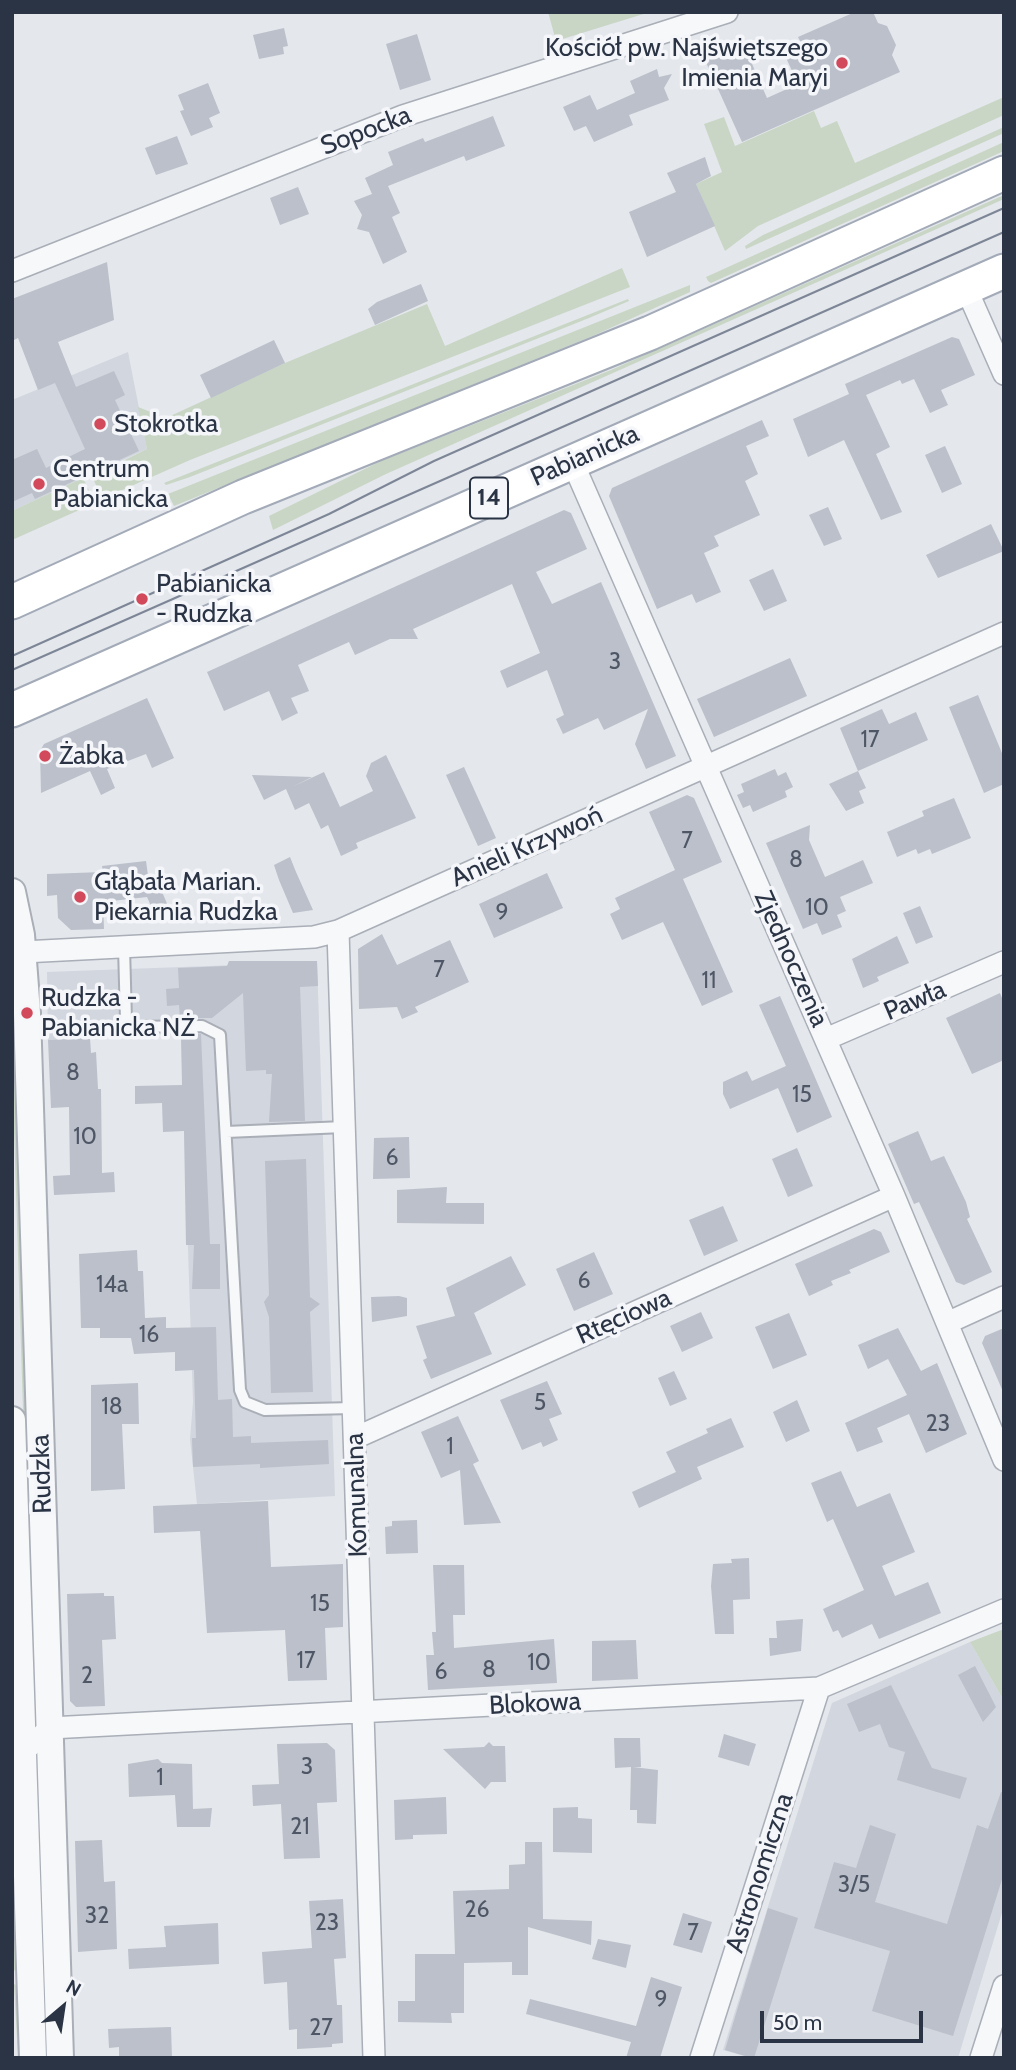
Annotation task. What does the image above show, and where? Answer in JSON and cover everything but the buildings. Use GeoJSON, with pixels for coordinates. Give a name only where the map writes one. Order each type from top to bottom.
{"type":"FeatureCollection","features":[{"type":"Feature","properties":{"kind":"main road"},"geometry":{"type":"LineString","coordinates":[[12,602],[243,497],[650,333],[1004,173]]}},
{"type":"Feature","properties":{"kind":"main road","name":"Pabianicka"},"geometry":{"type":"LineString","coordinates":[[12,710],[1004,271]]}},
{"type":"Feature","properties":{"kind":"street","name":"Sopocka"},"geometry":{"type":"LineString","coordinates":[[12,271],[403,116],[727,12]]}},
{"type":"Feature","properties":{"kind":"street"},"geometry":{"type":"LineString","coordinates":[[966,288],[1004,374]]}},
{"type":"Feature","properties":{"kind":"street","name":"Zjednoczenia"},"geometry":{"type":"LineString","coordinates":[[572,461],[894,1196],[1004,1460]]}},
{"type":"Feature","properties":{"kind":"street","name":"Anieli Krzywoń"},"geometry":{"type":"LineString","coordinates":[[23,952],[314,937],[338,932],[1004,634]]}},
{"type":"Feature","properties":{"kind":"street","name":"Rudzka"},"geometry":{"type":"LineString","coordinates":[[12,892],[23,952],[60,2058]]}},
{"type":"Feature","properties":{"kind":"street","name":"Komunalna"},"geometry":{"type":"LineString","coordinates":[[338,932],[374,2058]]}},
{"type":"Feature","properties":{"kind":"street","name":"Pawła"},"geometry":{"type":"LineString","coordinates":[[826,1039],[1004,962]]}},
{"type":"Feature","properties":{"kind":"street","name":"Rtęciowa"},"geometry":{"type":"LineString","coordinates":[[355,1438],[894,1196]]}},
{"type":"Feature","properties":{"kind":"street"},"geometry":{"type":"LineString","coordinates":[[947,1323],[1004,1297]]}},
{"type":"Feature","properties":{"kind":"street","name":"Rudzka"},"geometry":{"type":"LineString","coordinates":[[12,1420],[18,1752],[33,2058]]}},
{"type":"Feature","properties":{"kind":"street","name":"Blokowa"},"geometry":{"type":"LineString","coordinates":[[50,1728],[819,1688],[1004,1610]]}},
{"type":"Feature","properties":{"kind":"street","name":"Astronomiczna"},"geometry":{"type":"LineString","coordinates":[[701,2058],[819,1688]]}},
{"type":"Feature","properties":{"kind":"street"},"geometry":{"type":"LineString","coordinates":[[18,1752],[50,1728]]}},
{"type":"Feature","properties":{"kind":"street"},"geometry":{"type":"LineString","coordinates":[[981,2058],[1004,1986]]}},
{"type":"Feature","properties":{"kind":"lane"},"geometry":{"type":"LineString","coordinates":[[124,947],[126,1020],[130,1027],[202,1026],[220,1035],[240,1390],[245,1402],[265,1410],[354,1408]]}},
{"type":"Feature","properties":{"kind":"lane"},"geometry":{"type":"LineString","coordinates":[[226,1132],[344,1127]]}},
{"type":"Feature","properties":{"kind":"shaded area"},"geometry":{"type":"Polygon","coordinates":[[[128,352],[147,449],[12,511],[12,400],[128,352]]]}},
{"type":"Feature","properties":{"kind":"shaded area"},"geometry":{"type":"Polygon","coordinates":[[[317,962],[335,1496],[197,1504],[190,1439],[193,1402],[181,1034],[48,1040],[47,972],[317,962]]]}},
{"type":"Feature","properties":{"kind":"shaded area"},"geometry":{"type":"Polygon","coordinates":[[[970,1642],[1004,1701],[1004,1906],[958,2058],[751,2058],[723,2050],[832,1703],[970,1642]]]}},
{"type":"Feature","properties":{"kind":"green space"},"geometry":{"type":"Polygon","coordinates":[[[548,12],[650,12],[556,41],[548,12]]]}},
{"type":"Feature","properties":{"kind":"green space"},"geometry":{"type":"Polygon","coordinates":[[[1004,97],[1004,115],[758,226],[725,251],[696,184],[722,172],[704,124],[724,117],[735,146],[814,111],[821,128],[837,121],[855,163],[1004,97]]]}},
{"type":"Feature","properties":{"kind":"green space"},"geometry":{"type":"Polygon","coordinates":[[[1004,127],[1004,133],[746,249],[745,246],[763,235],[1004,127]]]}},
{"type":"Feature","properties":{"kind":"green space"},"geometry":{"type":"Polygon","coordinates":[[[1004,142],[1004,151],[711,283],[706,277],[1004,142]]]}},
{"type":"Feature","properties":{"kind":"green space"},"geometry":{"type":"Polygon","coordinates":[[[1004,195],[1004,199],[386,474],[273,530],[269,516],[381,461],[611,370],[1004,195]]]}},
{"type":"Feature","properties":{"kind":"green space"},"geometry":{"type":"Polygon","coordinates":[[[622,268],[630,287],[190,460],[102,499],[92,476],[147,449],[138,407],[166,418],[285,363],[427,304],[445,346],[622,268]]]}},
{"type":"Feature","properties":{"kind":"green space"},"geometry":{"type":"Polygon","coordinates":[[[690,285],[690,292],[595,335],[174,506],[168,494],[690,285]]]}},
{"type":"Feature","properties":{"kind":"green space"},"geometry":{"type":"Polygon","coordinates":[[[628,299],[629,301],[589,318],[190,477],[166,485],[164,483],[628,299]]]}},
{"type":"Feature","properties":{"kind":"green space"},"geometry":{"type":"Polygon","coordinates":[[[83,478],[95,503],[12,540],[12,511],[83,478]]]}},
{"type":"Feature","properties":{"kind":"green space"},"geometry":{"type":"Polygon","coordinates":[[[12,982],[38,1690],[32,1691],[12,1068],[12,982]]]}},
{"type":"Feature","properties":{"kind":"green space"},"geometry":{"type":"Polygon","coordinates":[[[1004,1629],[1004,1701],[970,1642],[1004,1629]]]}},
{"type":"Feature","properties":{"kind":"green space"},"geometry":{"type":"Polygon","coordinates":[[[38,1779],[50,2058],[44,2058],[38,1779]]]}},
{"type":"Feature","properties":{"kind":"green space"},"geometry":{"type":"Polygon","coordinates":[[[12,1881],[16,1885],[18,1966],[14,1971],[12,1881]]]}},
{"type":"Feature","properties":{"kind":"green space"},"geometry":{"type":"Polygon","coordinates":[[[14,1984],[19,1987],[21,2058],[18,2058],[14,1984]]]}},
{"type":"Feature","properties":{"kind":"tram line"},"geometry":{"type":"LineString","coordinates":[[12,656],[329,514],[434,461],[1004,208]]}},
{"type":"Feature","properties":{"kind":"tram line"},"geometry":{"type":"LineString","coordinates":[[12,670],[1004,232]]}},
{"type":"Feature","properties":{"kind":"place","name":"Kościół pw. Najświętszego Imienia Maryi"},"geometry":{"type":"Point","coordinates":[842,63]}},
{"type":"Feature","properties":{"kind":"place","name":"Stokrotka"},"geometry":{"type":"Point","coordinates":[100,424]}},
{"type":"Feature","properties":{"kind":"place","name":"Centrum Pabianicka"},"geometry":{"type":"Point","coordinates":[39,484]}},
{"type":"Feature","properties":{"kind":"place","name":"Pabianicka - Rudzka"},"geometry":{"type":"Point","coordinates":[142,599]}},
{"type":"Feature","properties":{"kind":"place","name":"Żabka"},"geometry":{"type":"Point","coordinates":[45,756]}},
{"type":"Feature","properties":{"kind":"place","name":"Głąbała Marian. Piekarnia Rudzka"},"geometry":{"type":"Point","coordinates":[80,897]}},
{"type":"Feature","properties":{"kind":"place","name":"Rudzka - Pabianicka NŻ"},"geometry":{"type":"Point","coordinates":[27,1013]}}]}
